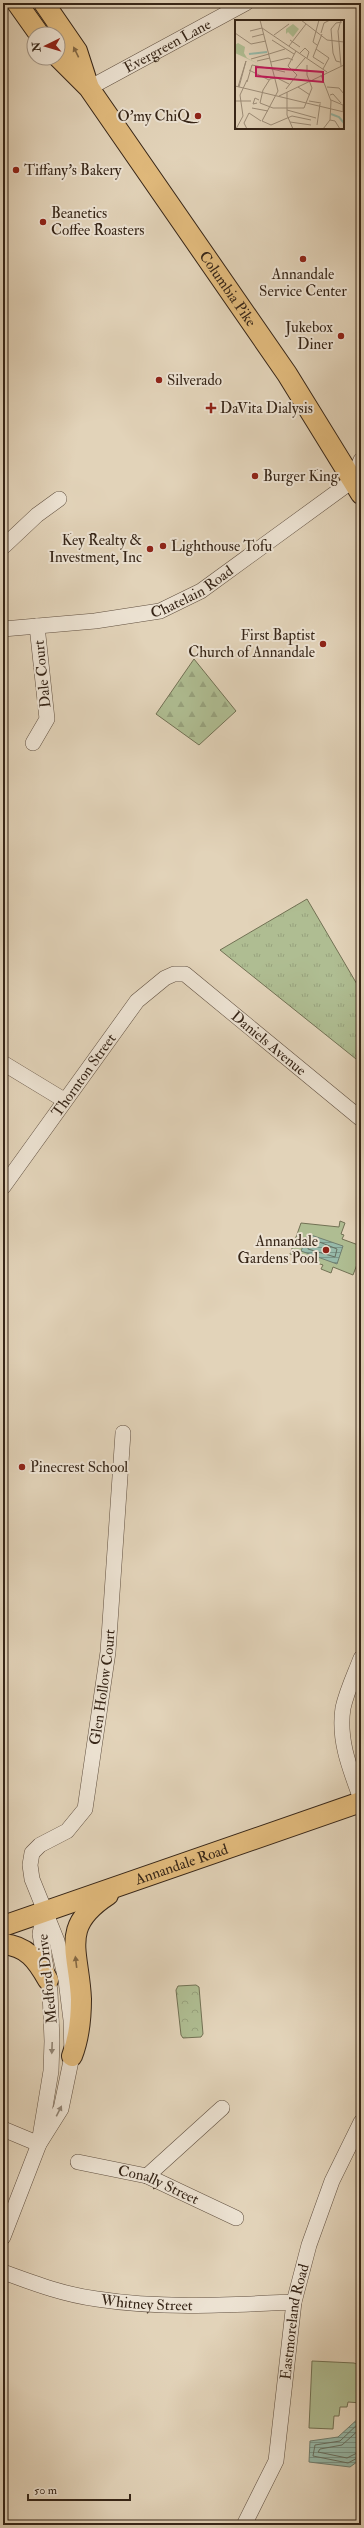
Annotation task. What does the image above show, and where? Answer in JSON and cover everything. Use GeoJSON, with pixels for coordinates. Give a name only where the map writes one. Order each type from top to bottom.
{"type":"FeatureCollection","features":[{"type":"Feature","properties":{"kind":"main road"},"geometry":{"type":"LineString","coordinates":[[17,3],[33,26]]}},
{"type":"Feature","properties":{"kind":"main road","name":"Columbia Pike"},"geometry":{"type":"LineString","coordinates":[[44,3],[77,51],[89,88]]}},
{"type":"Feature","properties":{"kind":"main road","name":"Columbia Pike"},"geometry":{"type":"LineString","coordinates":[[66,65],[89,88],[287,374],[358,484]]}},
{"type":"Feature","properties":{"kind":"main road","name":"Annandale Road"},"geometry":{"type":"LineString","coordinates":[[3,1926],[130,1881],[236,1847],[361,1802]]}},
{"type":"Feature","properties":{"kind":"main road"},"geometry":{"type":"LineString","coordinates":[[72,2056],[80,2025],[81,2005],[75,1946],[76,1934],[85,1912],[130,1881]]}},
{"type":"Feature","properties":{"kind":"main road"},"geometry":{"type":"LineString","coordinates":[[3,1944],[20,1948],[31,1954],[38,1962],[48,1980]]}},
{"type":"Feature","properties":{"kind":"street","name":"Evergreen Lane"},"geometry":{"type":"LineString","coordinates":[[89,88],[246,3]]}},
{"type":"Feature","properties":{"kind":"street"},"geometry":{"type":"LineString","coordinates":[[358,484],[361,460]]}},
{"type":"Feature","properties":{"kind":"street","name":"Chatelain Road"},"geometry":{"type":"LineString","coordinates":[[3,629],[95,621],[160,611],[202,591],[358,484]]}},
{"type":"Feature","properties":{"kind":"street"},"geometry":{"type":"LineString","coordinates":[[3,547],[37,515],[59,499]]}},
{"type":"Feature","properties":{"kind":"street","name":"Dale Court"},"geometry":{"type":"LineString","coordinates":[[33,743],[47,720],[37,626]]}},
{"type":"Feature","properties":{"kind":"street","name":"Thornton Street"},"geometry":{"type":"LineString","coordinates":[[3,1187],[136,1001],[149,989],[174,974]]}},
{"type":"Feature","properties":{"kind":"street","name":"Daniels Avenue"},"geometry":{"type":"LineString","coordinates":[[174,974],[185,974],[213,995],[361,1119]]}},
{"type":"Feature","properties":{"kind":"street"},"geometry":{"type":"LineString","coordinates":[[3,1063],[64,1100]]}},
{"type":"Feature","properties":{"kind":"street","name":"Glen Hollow Court"},"geometry":{"type":"LineString","coordinates":[[44,1912],[32,1879],[32,1854],[40,1845],[67,1831],[85,1809],[108,1652],[123,1433]]}},
{"type":"Feature","properties":{"kind":"street"},"geometry":{"type":"LineString","coordinates":[[361,1658],[343,1708],[342,1726],[344,1746],[361,1799]]}},
{"type":"Feature","properties":{"kind":"street","name":"Medford Drive"},"geometry":{"type":"LineString","coordinates":[[39,2144],[51,2071],[52,2017],[48,1980],[40,1934],[44,1912]]}},
{"type":"Feature","properties":{"kind":"street","name":"Medford Drive"},"geometry":{"type":"LineString","coordinates":[[3,2236],[39,2144],[61,2109],[72,2056],[71,2020],[66,1980],[57,1941],[44,1912]]}},
{"type":"Feature","properties":{"kind":"street"},"geometry":{"type":"LineString","coordinates":[[147,2176],[222,2108]]}},
{"type":"Feature","properties":{"kind":"street","name":"Eastmoreland Road"},"geometry":{"type":"LineString","coordinates":[[244,2525],[276,2461],[294,2302],[308,2244],[332,2181],[361,2122]]}},
{"type":"Feature","properties":{"kind":"street"},"geometry":{"type":"LineString","coordinates":[[3,2129],[39,2144]]}},
{"type":"Feature","properties":{"kind":"street","name":"Conally Street"},"geometry":{"type":"LineString","coordinates":[[78,2162],[147,2176],[236,2218]]}},
{"type":"Feature","properties":{"kind":"street","name":"Whitney Street"},"geometry":{"type":"LineString","coordinates":[[3,2272],[33,2283],[96,2299],[181,2307],[294,2302]]}},
{"type":"Feature","properties":{"kind":"green space"},"geometry":{"type":"Polygon","coordinates":[[[194,659],[236,711],[199,745],[156,714],[194,659]]]}},
{"type":"Feature","properties":{"kind":"green space"},"geometry":{"type":"Polygon","coordinates":[[[307,899],[361,991],[361,1063],[220,950],[307,899]]]}},
{"type":"Feature","properties":{"kind":"green space","name":"Annandale Gardens Pool"},"geometry":{"type":"Polygon","coordinates":[[[340,1221],[345,1223],[341,1234],[344,1235],[342,1239],[361,1246],[361,1254],[353,1275],[333,1267],[331,1273],[321,1269],[323,1265],[290,1254],[301,1223],[339,1227],[340,1221]]]}},
{"type":"Feature","properties":{"kind":"green space"},"geometry":{"type":"Polygon","coordinates":[[[196,1985],[199,1987],[203,2034],[201,2037],[183,2038],[181,2035],[176,1990],[178,1986],[196,1985]]]}},
{"type":"Feature","properties":{"kind":"green space"},"geometry":{"type":"Polygon","coordinates":[[[359,2360],[361,2360],[361,2403],[348,2402],[347,2407],[340,2407],[339,2416],[334,2416],[333,2429],[309,2428],[312,2361],[354,2363],[359,2365],[359,2360]]]}},
{"type":"Feature","properties":{"kind":"water"},"geometry":{"type":"Polygon","coordinates":[[[308,1234],[343,1246],[337,1264],[301,1251],[308,1234]]]}},
{"type":"Feature","properties":{"kind":"water"},"geometry":{"type":"Polygon","coordinates":[[[361,2416],[361,2459],[350,2467],[309,2462],[310,2441],[338,2437],[361,2416]]]}},
{"type":"Feature","properties":{"kind":"place","name":"O'my ChiQ"},"geometry":{"type":"Point","coordinates":[198,116]}},
{"type":"Feature","properties":{"kind":"place","name":"Tiffany's Bakery"},"geometry":{"type":"Point","coordinates":[16,170]}},
{"type":"Feature","properties":{"kind":"place","name":"Beanetics Coffee Roasters"},"geometry":{"type":"Point","coordinates":[43,222]}},
{"type":"Feature","properties":{"kind":"place","name":"Annandale Service Center"},"geometry":{"type":"Point","coordinates":[303,259]}},
{"type":"Feature","properties":{"kind":"place","name":"Jukebox Diner"},"geometry":{"type":"Point","coordinates":[341,336]}},
{"type":"Feature","properties":{"kind":"place","name":"Silverado"},"geometry":{"type":"Point","coordinates":[159,380]}},
{"type":"Feature","properties":{"kind":"place","name":"DaVita Dialysis"},"geometry":{"type":"Point","coordinates":[211,408]}},
{"type":"Feature","properties":{"kind":"place","name":"Burger King"},"geometry":{"type":"Point","coordinates":[255,476]}},
{"type":"Feature","properties":{"kind":"place","name":"Lighthouse Tofu"},"geometry":{"type":"Point","coordinates":[163,546]}},
{"type":"Feature","properties":{"kind":"place","name":"Key Realty & Investment, Inc"},"geometry":{"type":"Point","coordinates":[150,549]}},
{"type":"Feature","properties":{"kind":"place","name":"First Baptist Church of Annandale"},"geometry":{"type":"Point","coordinates":[323,644]}},
{"type":"Feature","properties":{"kind":"place","name":"Annandale Gardens Pool"},"geometry":{"type":"Point","coordinates":[326,1250]}},
{"type":"Feature","properties":{"kind":"place","name":"Pinecrest School"},"geometry":{"type":"Point","coordinates":[22,1467]}}]}
